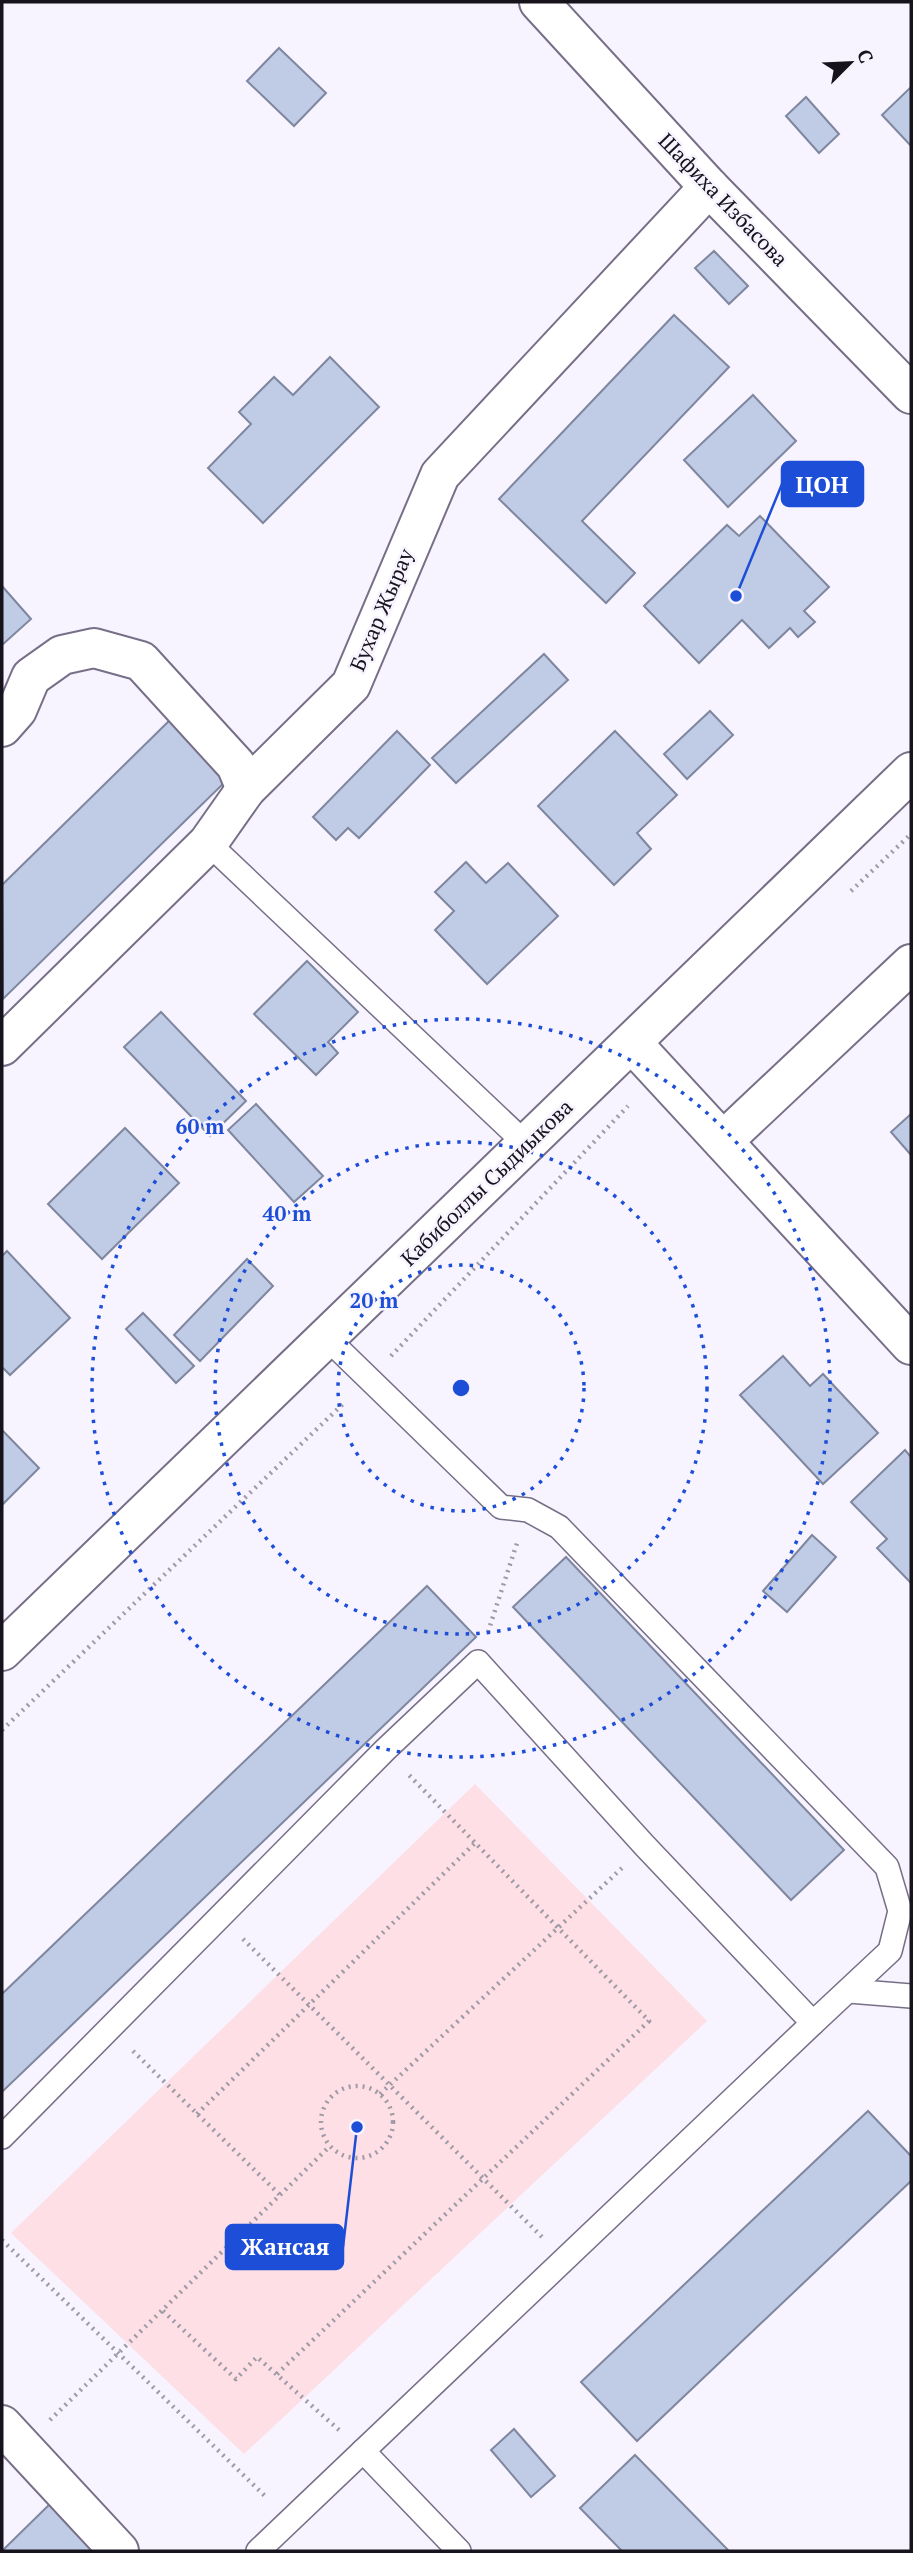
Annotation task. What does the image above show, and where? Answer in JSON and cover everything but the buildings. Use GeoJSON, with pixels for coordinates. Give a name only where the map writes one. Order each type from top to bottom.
{"type":"FeatureCollection","features":[{"type":"Feature","properties":{"kind":"street","name":"Шафиха Избасова"},"geometry":{"type":"LineString","coordinates":[[539,2],[709,187],[911,394]]}},
{"type":"Feature","properties":{"kind":"street","name":"Бухар Жырау"},"geometry":{"type":"LineString","coordinates":[[2,1046],[208,843],[246,789],[351,685],[440,475],[709,187]]}},
{"type":"Feature","properties":{"kind":"street"},"geometry":{"type":"LineString","coordinates":[[2,727],[17,710],[32,677],[62,656],[94,648],[141,661],[236,765],[246,789]]}},
{"type":"Feature","properties":{"kind":"street","name":"Кабиболлы Сыдиыкова"},"geometry":{"type":"LineString","coordinates":[[2,1651],[911,772]]}},
{"type":"Feature","properties":{"kind":"street"},"geometry":{"type":"LineString","coordinates":[[723,1141],[911,964]]}},
{"type":"Feature","properties":{"kind":"street"},"geometry":{"type":"LineString","coordinates":[[632,1043],[911,1345]]}},
{"type":"Feature","properties":{"kind":"street"},"geometry":{"type":"LineString","coordinates":[[12,2436],[119,2551]]}},
{"type":"Feature","properties":{"kind":"lane"},"geometry":{"type":"LineString","coordinates":[[208,843],[527,1144]]}},
{"type":"Feature","properties":{"kind":"lane"},"geometry":{"type":"LineString","coordinates":[[258,2551],[890,1951],[900,1911],[887,1867],[559,1527],[528,1510],[500,1507],[327,1338]]}},
{"type":"Feature","properties":{"kind":"lane"},"geometry":{"type":"LineString","coordinates":[[2,2137],[385,1750],[478,1662],[645,1846],[813,2023]]}},
{"type":"Feature","properties":{"kind":"lane"},"geometry":{"type":"LineString","coordinates":[[849,1991],[911,1996]]}},
{"type":"Feature","properties":{"kind":"lane"},"geometry":{"type":"LineString","coordinates":[[363,2451],[459,2551]]}},
{"type":"Feature","properties":{"kind":"path"},"geometry":{"type":"LineString","coordinates":[[841,901],[911,834]]}},
{"type":"Feature","properties":{"kind":"path"},"geometry":{"type":"LineString","coordinates":[[2,1730],[369,1379],[660,1073]]}},
{"type":"Feature","properties":{"kind":"path"},"geometry":{"type":"LineString","coordinates":[[478,1662],[528,1510]]}},
{"type":"Feature","properties":{"kind":"path"},"geometry":{"type":"LineString","coordinates":[[277,2374],[649,2021],[385,1750]]}},
{"type":"Feature","properties":{"kind":"path"},"geometry":{"type":"LineString","coordinates":[[197,2114],[475,1843]]}},
{"type":"Feature","properties":{"kind":"path"},"geometry":{"type":"LineString","coordinates":[[380,2094],[645,1846]]}},
{"type":"Feature","properties":{"kind":"path"},"geometry":{"type":"LineString","coordinates":[[221,1916],[565,2260]]}},
{"type":"Feature","properties":{"kind":"path"},"geometry":{"type":"LineString","coordinates":[[110,2028],[280,2195]]}},
{"type":"Feature","properties":{"kind":"path"},"geometry":{"type":"LineString","coordinates":[[358,2086],[380,2094],[388,2103],[393,2126],[383,2148],[362,2159],[350,2158],[330,2146],[321,2125],[327,2102],[346,2088],[358,2086]]}},
{"type":"Feature","properties":{"kind":"path"},"geometry":{"type":"LineString","coordinates":[[12,2436],[119,2353],[330,2146]]}},
{"type":"Feature","properties":{"kind":"path"},"geometry":{"type":"LineString","coordinates":[[2,2240],[290,2520]]}},
{"type":"Feature","properties":{"kind":"path"},"geometry":{"type":"LineString","coordinates":[[163,2311],[236,2379],[257,2357],[363,2451]]}},
{"type":"Feature","properties":{"kind":"shaded area"},"geometry":{"type":"Polygon","coordinates":[[[475,1784],[707,2021],[244,2454],[11,2233],[475,1784]]]}},
{"type":"Feature","properties":{"kind":"place","name":"ЦОН"},"geometry":{"type":"Point","coordinates":[736,596]}},
{"type":"Feature","properties":{"kind":"place","name":"Жансая"},"geometry":{"type":"Point","coordinates":[357,2127]}}]}
